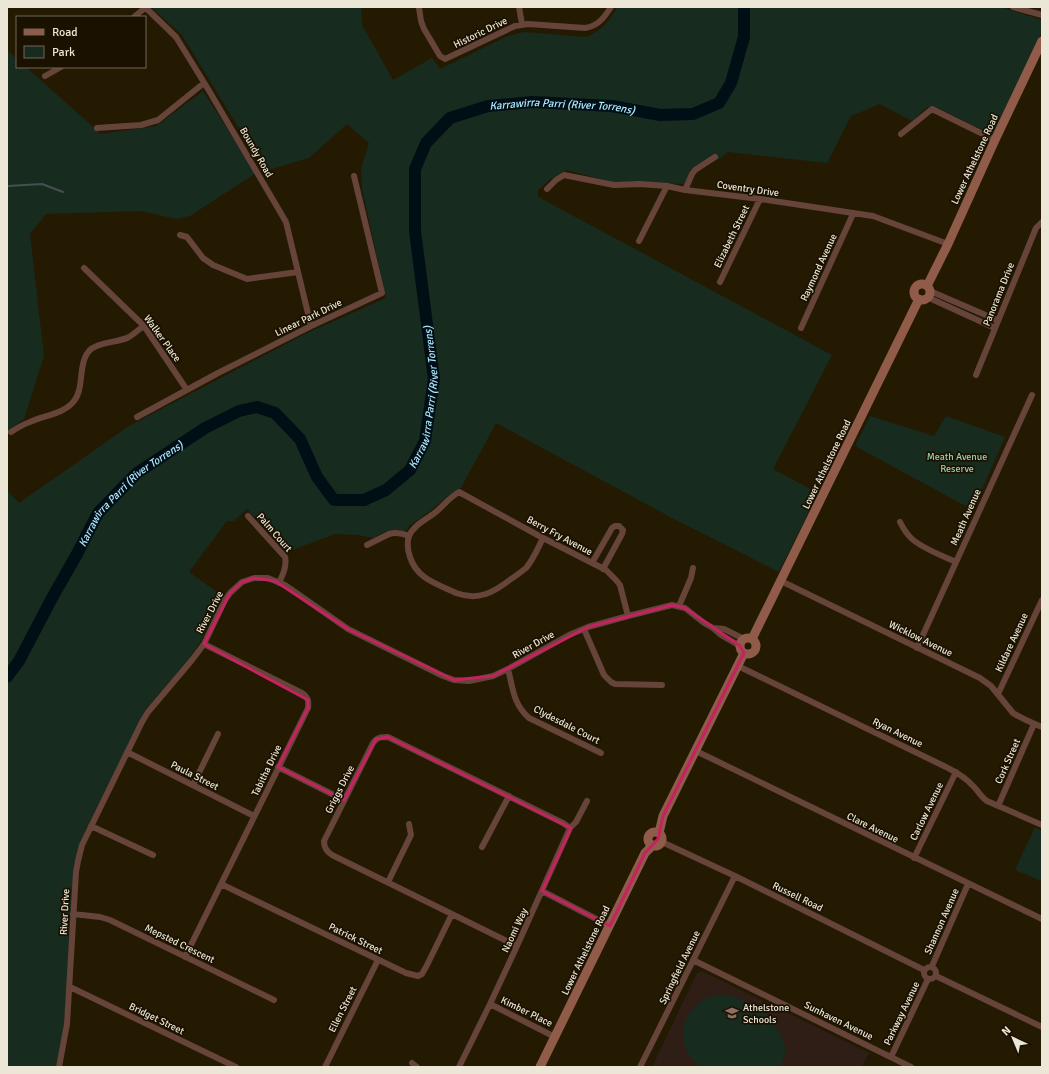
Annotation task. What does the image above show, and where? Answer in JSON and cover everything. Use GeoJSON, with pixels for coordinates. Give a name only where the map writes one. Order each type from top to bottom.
{"type":"FeatureCollection","features":[{"type":"Feature","properties":{"kind":"street"},"geometry":{"type":"LineString","coordinates":[[135,16],[146,7]]}},
{"type":"Feature","properties":{"kind":"street","name":"Boundy Road"},"geometry":{"type":"LineString","coordinates":[[146,7],[176,37],[212,95],[286,222],[311,326]]}},
{"type":"Feature","properties":{"kind":"street"},"geometry":{"type":"LineString","coordinates":[[519,7],[522,24]]}},
{"type":"Feature","properties":{"kind":"street","name":"Historic Drive"},"geometry":{"type":"LineString","coordinates":[[418,8],[424,28],[440,56],[446,59],[507,29],[522,24],[585,28],[591,27],[598,23],[611,7]]}},
{"type":"Feature","properties":{"kind":"street"},"geometry":{"type":"LineString","coordinates":[[1012,7],[1042,15]]}},
{"type":"Feature","properties":{"kind":"street","name":"Lower Athelstone Road"},"geometry":{"type":"LineString","coordinates":[[540,1067],[645,853],[658,840],[664,816],[738,666],[745,644],[781,581],[926,293],[995,140],[1042,41]]}},
{"type":"Feature","properties":{"kind":"street"},"geometry":{"type":"LineString","coordinates":[[45,76],[59,68]]}},
{"type":"Feature","properties":{"kind":"street"},"geometry":{"type":"LineString","coordinates":[[97,128],[141,125],[158,120],[204,83]]}},
{"type":"Feature","properties":{"kind":"street"},"geometry":{"type":"LineString","coordinates":[[901,134],[932,109],[995,140]]}},
{"type":"Feature","properties":{"kind":"street"},"geometry":{"type":"LineString","coordinates":[[686,190],[695,170],[715,157]]}},
{"type":"Feature","properties":{"kind":"street","name":"Coventry Drive"},"geometry":{"type":"LineString","coordinates":[[547,189],[556,180],[564,175],[614,185],[640,184],[668,186],[686,190],[760,199],[873,216],[948,244]]}},
{"type":"Feature","properties":{"kind":"street","name":"Linear Park Drive"},"geometry":{"type":"LineString","coordinates":[[137,417],[218,373],[311,326],[382,293],[354,176]]}},
{"type":"Feature","properties":{"kind":"street"},"geometry":{"type":"LineString","coordinates":[[639,241],[668,186]]}},
{"type":"Feature","properties":{"kind":"street","name":"Elizabeth Street"},"geometry":{"type":"LineString","coordinates":[[720,282],[760,199]]}},
{"type":"Feature","properties":{"kind":"street","name":"Raymond Avenue"},"geometry":{"type":"LineString","coordinates":[[801,328],[854,214]]}},
{"type":"Feature","properties":{"kind":"street","name":"Panorama Drive"},"geometry":{"type":"LineString","coordinates":[[976,374],[1036,228],[1042,222]]}},
{"type":"Feature","properties":{"kind":"street"},"geometry":{"type":"LineString","coordinates":[[180,234],[187,237],[203,258],[213,265],[247,279],[298,272]]}},
{"type":"Feature","properties":{"kind":"street","name":"Walker Place"},"geometry":{"type":"LineString","coordinates":[[84,268],[144,326],[187,390]]}},
{"type":"Feature","properties":{"kind":"street"},"geometry":{"type":"LineString","coordinates":[[926,293],[997,320]]}},
{"type":"Feature","properties":{"kind":"street"},"geometry":{"type":"LineString","coordinates":[[926,293],[995,328]]}},
{"type":"Feature","properties":{"kind":"street"},"geometry":{"type":"LineString","coordinates":[[11,432],[30,422],[56,413],[74,402],[77,397],[87,353],[96,346],[129,337],[144,326]]}},
{"type":"Feature","properties":{"kind":"street","name":"Meath Avenue"},"geometry":{"type":"LineString","coordinates":[[917,648],[1032,395]]}},
{"type":"Feature","properties":{"kind":"street","name":"Berry Fry Avenue"},"geometry":{"type":"LineString","coordinates":[[409,536],[416,526],[438,511],[452,496],[459,492],[612,575],[620,585],[628,616]]}},
{"type":"Feature","properties":{"kind":"street","name":"Palm Court"},"geometry":{"type":"LineString","coordinates":[[248,516],[285,557],[286,560],[284,571],[279,583]]}},
{"type":"Feature","properties":{"kind":"street"},"geometry":{"type":"LineString","coordinates":[[900,522],[907,534],[912,539],[956,562]]}},
{"type":"Feature","properties":{"kind":"street"},"geometry":{"type":"LineString","coordinates":[[592,563],[612,528],[619,526],[623,530],[622,534],[603,569]]}},
{"type":"Feature","properties":{"kind":"street"},"geometry":{"type":"LineString","coordinates":[[367,545],[393,533],[402,533],[409,536],[409,553],[412,563],[418,573],[456,593],[476,597],[492,592],[505,584],[526,567],[543,538]]}},
{"type":"Feature","properties":{"kind":"street"},"geometry":{"type":"LineString","coordinates":[[693,568],[691,578],[679,606],[685,608],[721,635],[745,644]]}},
{"type":"Feature","properties":{"kind":"street","name":"River Drive"},"geometry":{"type":"LineString","coordinates":[[59,1067],[66,1034],[78,861],[82,845],[148,712],[204,644],[225,600],[242,582],[254,578],[268,578],[284,585],[348,629],[442,676],[454,680],[470,681],[493,676],[568,635],[584,629],[672,605],[679,606]]}},
{"type":"Feature","properties":{"kind":"street","name":"Wicklow Avenue"},"geometry":{"type":"LineString","coordinates":[[781,581],[980,678],[991,686],[1013,712],[1023,720],[1042,727]]}},
{"type":"Feature","properties":{"kind":"street","name":"Kildare Avenue"},"geometry":{"type":"LineString","coordinates":[[998,694],[1042,600]]}},
{"type":"Feature","properties":{"kind":"street"},"geometry":{"type":"LineString","coordinates":[[584,629],[602,670],[611,682],[615,684],[662,685]]}},
{"type":"Feature","properties":{"kind":"street","name":"Tabitha Drive"},"geometry":{"type":"LineString","coordinates":[[185,957],[308,708],[309,703],[306,696],[204,644]]}},
{"type":"Feature","properties":{"kind":"street","name":"Ryan Avenue"},"geometry":{"type":"LineString","coordinates":[[738,666],[956,772],[972,785],[980,796],[986,801],[1042,825]]}},
{"type":"Feature","properties":{"kind":"street","name":"Clydesdale Court"},"geometry":{"type":"LineString","coordinates":[[508,669],[516,700],[519,707],[529,718],[600,753]]}},
{"type":"Feature","properties":{"kind":"street","name":"Cork Street"},"geometry":{"type":"LineString","coordinates":[[998,806],[1034,724]]}},
{"type":"Feature","properties":{"kind":"street"},"geometry":{"type":"LineString","coordinates":[[193,785],[218,734]]}},
{"type":"Feature","properties":{"kind":"street","name":"Griggs Drive"},"geometry":{"type":"LineString","coordinates":[[517,946],[332,855],[326,850],[324,842],[373,743],[380,737],[388,737],[563,823],[570,828]]}},
{"type":"Feature","properties":{"kind":"street","name":"Clare Avenue"},"geometry":{"type":"LineString","coordinates":[[696,751],[1042,920]]}},
{"type":"Feature","properties":{"kind":"street","name":"Paula Street"},"geometry":{"type":"LineString","coordinates":[[127,752],[254,816]]}},
{"type":"Feature","properties":{"kind":"street"},"geometry":{"type":"LineString","coordinates":[[278,767],[344,800]]}},
{"type":"Feature","properties":{"kind":"street","name":"Carlow Avenue"},"geometry":{"type":"LineString","coordinates":[[914,858],[956,772]]}},
{"type":"Feature","properties":{"kind":"street"},"geometry":{"type":"LineString","coordinates":[[482,847],[509,796]]}},
{"type":"Feature","properties":{"kind":"street","name":"Naomi Way"},"geometry":{"type":"LineString","coordinates":[[459,1067],[517,946],[570,828],[576,822],[586,801]]}},
{"type":"Feature","properties":{"kind":"street"},"geometry":{"type":"LineString","coordinates":[[388,882],[411,835],[409,824]]}},
{"type":"Feature","properties":{"kind":"street"},"geometry":{"type":"LineString","coordinates":[[91,826],[153,855]]}},
{"type":"Feature","properties":{"kind":"street","name":"Russell Road"},"geometry":{"type":"LineString","coordinates":[[658,840],[735,876],[924,970]]}},
{"type":"Feature","properties":{"kind":"street","name":"Springfield Avenue"},"geometry":{"type":"LineString","coordinates":[[640,1067],[735,876]]}},
{"type":"Feature","properties":{"kind":"street","name":"Patrick Street"},"geometry":{"type":"LineString","coordinates":[[221,884],[406,974],[418,976],[422,974],[426,967],[452,914]]}},
{"type":"Feature","properties":{"kind":"street","name":"Shannon Avenue"},"geometry":{"type":"LineString","coordinates":[[932,966],[968,884]]}},
{"type":"Feature","properties":{"kind":"street"},"geometry":{"type":"LineString","coordinates":[[542,891],[610,926]]}},
{"type":"Feature","properties":{"kind":"street","name":"Mepsted Crescent"},"geometry":{"type":"LineString","coordinates":[[74,914],[100,917],[110,920],[274,1000]]}},
{"type":"Feature","properties":{"kind":"street","name":"Ellen Street"},"geometry":{"type":"LineString","coordinates":[[324,1067],[378,960]]}},
{"type":"Feature","properties":{"kind":"street","name":"Sunhaven Avenue"},"geometry":{"type":"LineString","coordinates":[[693,960],[911,1067]]}},
{"type":"Feature","properties":{"kind":"street"},"geometry":{"type":"LineString","coordinates":[[932,966],[936,970],[936,976],[932,979],[928,979],[924,976],[924,970],[927,967],[932,966]]}},
{"type":"Feature","properties":{"kind":"street"},"geometry":{"type":"LineString","coordinates":[[936,976],[1042,1027]]}},
{"type":"Feature","properties":{"kind":"street","name":"Parkway Avenue"},"geometry":{"type":"LineString","coordinates":[[891,1057],[928,979]]}},
{"type":"Feature","properties":{"kind":"street","name":"Bridget Street"},"geometry":{"type":"LineString","coordinates":[[70,987],[236,1067]]}},
{"type":"Feature","properties":{"kind":"street","name":"Kimber Place"},"geometry":{"type":"LineString","coordinates":[[490,1004],[555,1036]]}},
{"type":"Feature","properties":{"kind":"highlighted area"},"geometry":{"type":"Polygon","coordinates":[[[254,578],[275,581],[348,629],[454,680],[493,676],[588,627],[672,605],[685,608],[740,646],[744,653],[663,816],[658,839],[645,853],[610,926],[542,891],[571,828],[388,737],[376,739],[344,800],[278,767],[308,708],[308,700],[204,644],[230,593],[242,582],[254,578]]]}},
{"type":"Feature","properties":{"kind":"shaded area","name":"Athelstone Schools"},"geometry":{"type":"Polygon","coordinates":[[[702,971],[869,1053],[862,1067],[652,1067],[697,973],[702,971]]]}},
{"type":"Feature","properties":{"kind":"green space"},"geometry":{"type":"Polygon","coordinates":[[[151,7],[361,7],[362,25],[393,80],[432,58],[440,69],[508,36],[524,32],[587,37],[605,25],[617,7],[1001,7],[1042,20],[1042,31],[993,135],[936,107],[927,107],[912,121],[880,104],[851,116],[827,163],[728,152],[718,160],[714,156],[692,168],[684,184],[611,182],[567,170],[551,179],[538,190],[538,196],[542,199],[832,355],[773,469],[818,493],[779,572],[674,519],[496,423],[461,488],[453,492],[409,526],[406,531],[389,531],[374,538],[358,535],[335,534],[287,552],[247,509],[234,521],[227,521],[189,572],[224,597],[200,642],[188,660],[145,710],[80,842],[63,1032],[56,1067],[7,1067],[7,490],[19,503],[129,426],[305,334],[386,298],[362,189],[361,168],[369,143],[347,124],[309,158],[265,171],[182,35],[151,7]]]}},
{"type":"Feature","properties":{"kind":"green space"},"geometry":{"type":"Polygon","coordinates":[[[8,51],[16,58],[16,68],[27,68],[101,134],[156,126],[203,91],[256,173],[190,216],[176,219],[141,211],[46,214],[30,234],[44,356],[24,419],[7,431],[8,51]]]}},
{"type":"Feature","properties":{"kind":"green space","name":"Meath Avenue Reserve"},"geometry":{"type":"Polygon","coordinates":[[[870,416],[934,436],[946,416],[1005,437],[973,510],[855,446],[870,416]]]}},
{"type":"Feature","properties":{"kind":"green space"},"geometry":{"type":"Polygon","coordinates":[[[1035,827],[1042,831],[1042,881],[1015,870],[1035,827]]]}},
{"type":"Feature","properties":{"kind":"green space"},"geometry":{"type":"Polygon","coordinates":[[[716,995],[737,998],[756,1005],[762,1009],[778,1030],[785,1046],[784,1057],[780,1067],[700,1067],[692,1059],[684,1044],[684,1025],[687,1017],[692,1009],[699,1003],[716,995]]]}},
{"type":"Feature","properties":{"kind":"waterway","name":"Karrawirra Parri (River Torrens)"},"geometry":{"type":"LineString","coordinates":[[7,677],[19,661],[98,513],[137,473],[205,428],[239,411],[257,407],[275,413],[300,439],[317,477],[334,500],[364,500],[386,490],[410,470],[425,441],[434,379],[415,231],[415,169],[426,143],[450,118],[488,106],[533,102],[612,106],[660,115],[693,114],[719,103],[731,83],[744,37],[744,7]]}},
{"type":"Feature","properties":{"kind":"waterway"},"geometry":{"type":"LineString","coordinates":[[7,187],[42,184],[63,192]]}},
{"type":"Feature","properties":{"kind":"place","name":"Athelstone Schools"},"geometry":{"type":"Point","coordinates":[732,1013]}}]}
